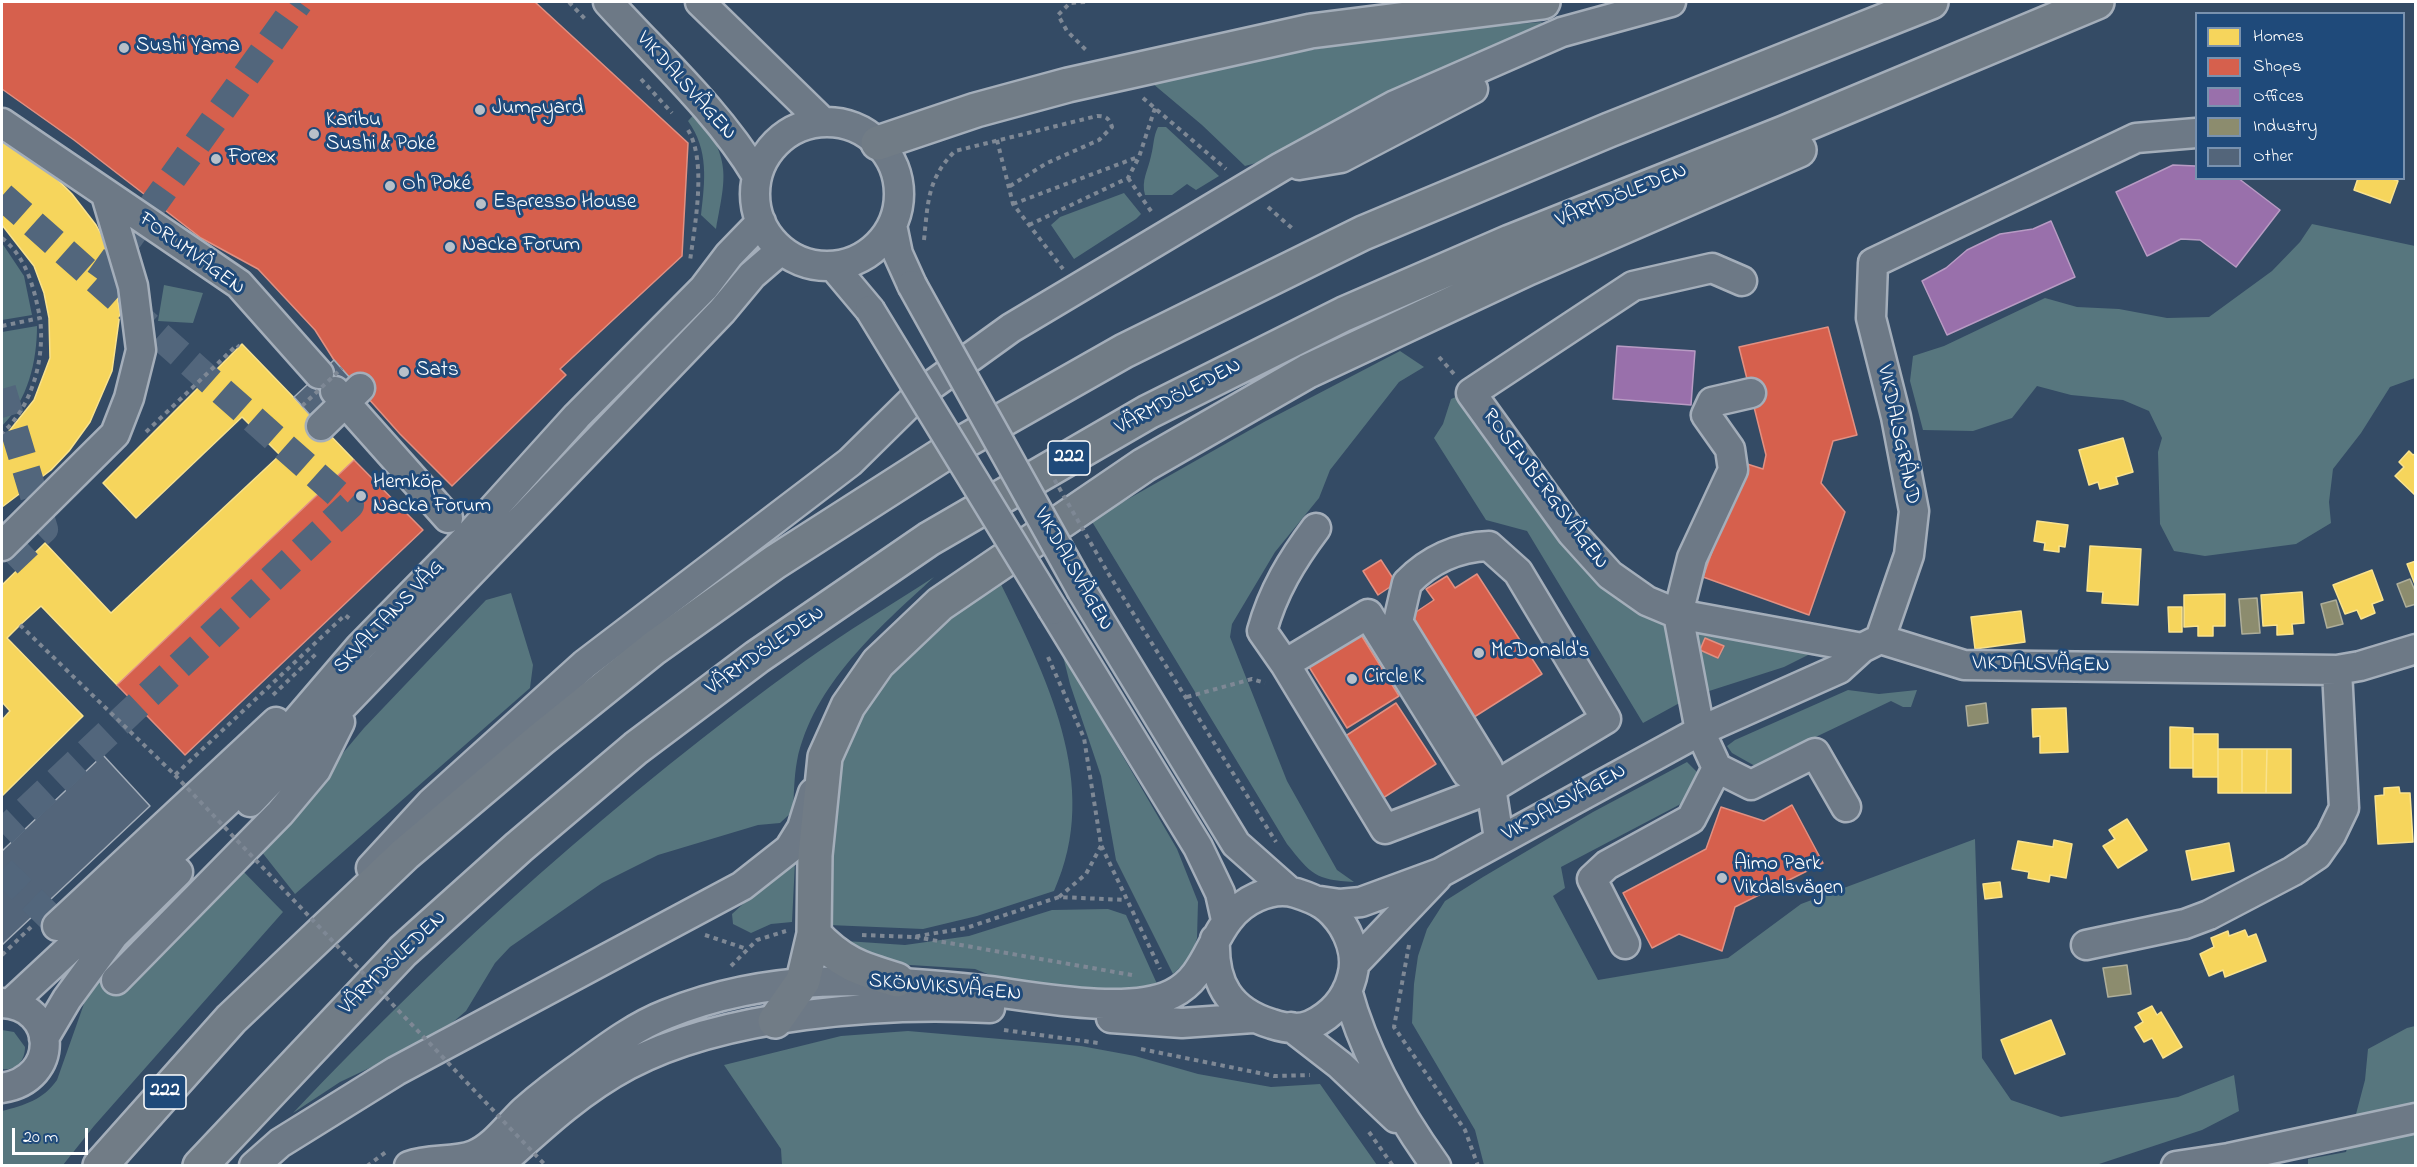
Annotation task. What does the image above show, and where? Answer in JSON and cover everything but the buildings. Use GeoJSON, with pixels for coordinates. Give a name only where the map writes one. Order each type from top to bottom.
{"type":"FeatureCollection","features":[{"type":"Feature","properties":{"kind":"highway"},"geometry":{"type":"LineString","coordinates":[[878,142],[976,110],[1068,85],[1311,31],[1543,2]]}},
{"type":"Feature","properties":{"kind":"highway","name":"222"},"geometry":{"type":"LineString","coordinates":[[100,1166],[231,1020],[405,854],[541,739],[654,648],[775,562],[953,447],[1124,351],[1363,233],[1609,130],[1931,2]]}},
{"type":"Feature","properties":{"kind":"highway","name":"VÄRMDÖLEDEN"},"geometry":{"type":"LineString","coordinates":[[200,1166],[403,951],[519,847],[654,734],[757,657],[929,539],[1148,412],[1344,314],[1510,242],[1784,133],[2097,2]]}},
{"type":"Feature","properties":{"kind":"highway"},"geometry":{"type":"LineString","coordinates":[[775,1020],[803,981],[814,934],[815,855],[825,757],[848,706],[878,663],[940,604],[1144,465],[1308,370],[1528,268],[1964,79],[2112,2]]}},
{"type":"Feature","properties":{"kind":"highway"},"geometry":{"type":"LineString","coordinates":[[814,934],[832,953],[853,967],[897,980]]}},
{"type":"Feature","properties":{"kind":"street","name":"VIKDALSVÄGEN"},"geometry":{"type":"LineString","coordinates":[[608,2],[701,102],[742,150],[757,176]]}},
{"type":"Feature","properties":{"kind":"street"},"geometry":{"type":"LineString","coordinates":[[700,2],[823,122]]}},
{"type":"Feature","properties":{"kind":"street"},"geometry":{"type":"LineString","coordinates":[[231,1020],[431,803],[585,664],[850,462],[918,395],[1011,328],[1281,167],[1395,105],[1562,32],[1671,2]]}},
{"type":"Feature","properties":{"kind":"street"},"geometry":{"type":"LineString","coordinates":[[823,122],[852,127],[878,142],[894,167],[899,182],[898,211],[885,238],[862,258],[833,266],[806,263],[781,250],[761,222],[756,199],[757,176],[763,162],[781,139],[794,130],[823,122]]}},
{"type":"Feature","properties":{"kind":"street","name":"FORUMVÄGEN"},"geometry":{"type":"LineString","coordinates":[[2,123],[106,195],[196,245],[340,385],[448,518]]}},
{"type":"Feature","properties":{"kind":"street","name":"VIKDALSGRÄND"},"geometry":{"type":"LineString","coordinates":[[1871,644],[1909,555],[1914,511],[1896,417],[1871,318],[1873,263],[2136,138],[2195,133]]}},
{"type":"Feature","properties":{"kind":"street","name":"FORUMVÄGEN"},"geometry":{"type":"LineString","coordinates":[[2,546],[116,434],[129,398],[141,350],[133,286],[106,195]]}},
{"type":"Feature","properties":{"kind":"street","name":"SKVALTANS VÄG"},"geometry":{"type":"LineString","coordinates":[[6,1003],[228,801],[351,638],[465,540],[577,416],[704,288],[729,255],[761,222]]}},
{"type":"Feature","properties":{"kind":"street","name":"VIKDALSVÄGEN"},"geometry":{"type":"LineString","coordinates":[[892,225],[898,254],[912,285],[1083,591],[1236,844],[1289,891]]}},
{"type":"Feature","properties":{"kind":"street","name":"SKVALTANS VÄG"},"geometry":{"type":"LineString","coordinates":[[44,1038],[67,999],[114,935],[351,699],[722,311],[752,275],[781,250]]}},
{"type":"Feature","properties":{"kind":"street","name":"VIKDALSVÄGEN"},"geometry":{"type":"LineString","coordinates":[[833,266],[870,310],[1198,848],[1220,893],[1220,930]]}},
{"type":"Feature","properties":{"kind":"street","name":"ROSENBERGSVÄGEN"},"geometry":{"type":"LineString","coordinates":[[1743,281],[1712,268],[1633,286],[1471,393],[1572,533],[1610,575],[1647,601],[1678,614],[1871,644]]}},
{"type":"Feature","properties":{"kind":"street"},"geometry":{"type":"LineString","coordinates":[[321,426],[340,385]]}},
{"type":"Feature","properties":{"kind":"street"},"geometry":{"type":"LineString","coordinates":[[1750,393],[1712,402],[1706,415],[1730,448],[1733,470],[1692,558],[1678,614],[1700,731],[1717,768],[1751,785],[1815,753],[1846,807]]}},
{"type":"Feature","properties":{"kind":"street"},"geometry":{"type":"LineString","coordinates":[[1316,528],[1289,565],[1270,603],[1262,631],[1278,675],[1385,830],[1489,779],[1573,739],[1606,719],[1518,572],[1489,546],[1467,547],[1444,556],[1407,583],[1398,622],[1489,779],[1499,839]]}},
{"type":"Feature","properties":{"kind":"street"},"geometry":{"type":"LineString","coordinates":[[1278,675],[1368,614],[1467,773],[1489,779]]}},
{"type":"Feature","properties":{"kind":"street"},"geometry":{"type":"LineString","coordinates":[[46,924],[212,779],[351,638]]}},
{"type":"Feature","properties":{"kind":"street","name":"VIKDALSVÄGEN"},"geometry":{"type":"LineString","coordinates":[[1320,901],[1340,904],[1361,902],[1440,873],[1700,731],[1839,669],[1871,644],[1964,665],[2337,670],[2360,666],[2415,649]]}},
{"type":"Feature","properties":{"kind":"street"},"geometry":{"type":"LineString","coordinates":[[2086,945],[2185,924],[2209,915],[2294,871],[2317,855],[2331,835],[2344,808],[2337,670]]}},
{"type":"Feature","properties":{"kind":"street"},"geometry":{"type":"LineString","coordinates":[[116,980],[280,813],[316,770],[351,699]]}},
{"type":"Feature","properties":{"kind":"street"},"geometry":{"type":"LineString","coordinates":[[254,1166],[280,1143],[396,1071],[742,886],[789,849],[802,828],[825,757]]}},
{"type":"Feature","properties":{"kind":"street"},"geometry":{"type":"LineString","coordinates":[[1626,944],[1592,879],[1607,865],[1692,819],[1717,768]]}},
{"type":"Feature","properties":{"kind":"street","name":"VIKDALSVÄGEN"},"geometry":{"type":"LineString","coordinates":[[1351,977],[1397,917],[1423,894],[1440,873]]}},
{"type":"Feature","properties":{"kind":"street"},"geometry":{"type":"LineString","coordinates":[[1351,977],[1342,1001],[1327,1017],[1303,1028],[1277,1026],[1253,1018],[1233,1003],[1220,980],[1214,960],[1220,930],[1243,903],[1265,893],[1289,891],[1320,901],[1335,913],[1348,935],[1351,977],[1367,1046],[1413,1134],[1436,1166]]}},
{"type":"Feature","properties":{"kind":"street","name":"SKÖNVIKSVÄGEN"},"geometry":{"type":"LineString","coordinates":[[409,1166],[420,1162],[474,1155],[485,1149],[527,1108],[618,1040],[665,1014],[720,997],[803,981],[897,980],[1101,1004],[1140,1003],[1172,994],[1196,975],[1220,930]]}},
{"type":"Feature","properties":{"kind":"street"},"geometry":{"type":"LineString","coordinates":[[2,1088],[16,1086],[29,1079],[39,1067],[44,1053],[44,1038],[32,1015],[6,1003]]}},
{"type":"Feature","properties":{"kind":"street","name":"SKÖNVIKSVÄGEN"},"geometry":{"type":"LineString","coordinates":[[498,1166],[586,1091],[627,1065],[669,1047],[775,1020],[908,1005],[987,1008],[1143,1022],[1182,1023],[1253,1018]]}},
{"type":"Feature","properties":{"kind":"street"},"geometry":{"type":"LineString","coordinates":[[1291,1027],[1340,1065],[1413,1134]]}},
{"type":"Feature","properties":{"kind":"street"},"geometry":{"type":"LineString","coordinates":[[2176,1166],[2229,1158],[2415,1118]]}},
{"type":"Feature","properties":{"kind":"path"},"geometry":{"type":"LineString","coordinates":[[568,2],[593,27]]}},
{"type":"Feature","properties":{"kind":"path"},"geometry":{"type":"LineString","coordinates":[[1085,2],[1070,3],[1062,8],[1059,18],[1067,31],[1089,52]]}},
{"type":"Feature","properties":{"kind":"path"},"geometry":{"type":"LineString","coordinates":[[633,71],[673,114]]}},
{"type":"Feature","properties":{"kind":"path"},"geometry":{"type":"LineString","coordinates":[[1139,94],[1231,174]]}},
{"type":"Feature","properties":{"kind":"path"},"geometry":{"type":"LineString","coordinates":[[1029,225],[1128,178],[1139,157],[1155,108]]}},
{"type":"Feature","properties":{"kind":"path"},"geometry":{"type":"LineString","coordinates":[[925,249],[929,192],[939,167],[955,151],[1097,116],[1105,116],[1112,127],[1099,140],[1047,163],[1010,186]]}},
{"type":"Feature","properties":{"kind":"path"},"geometry":{"type":"LineString","coordinates":[[681,123],[689,131],[698,150],[696,221],[690,265]]}},
{"type":"Feature","properties":{"kind":"path"},"geometry":{"type":"LineString","coordinates":[[997,140],[1013,204],[1065,272]]}},
{"type":"Feature","properties":{"kind":"path"},"geometry":{"type":"LineString","coordinates":[[1013,204],[1139,157]]}},
{"type":"Feature","properties":{"kind":"path"},"geometry":{"type":"LineString","coordinates":[[1128,178],[1155,217]]}},
{"type":"Feature","properties":{"kind":"path"},"geometry":{"type":"LineString","coordinates":[[1268,207],[1294,230]]}},
{"type":"Feature","properties":{"kind":"path"},"geometry":{"type":"LineString","coordinates":[[2,238],[12,247],[28,274],[40,318],[40,355],[34,380],[16,417],[2,433]]}},
{"type":"Feature","properties":{"kind":"path"},"geometry":{"type":"LineString","coordinates":[[2,326],[40,318]]}},
{"type":"Feature","properties":{"kind":"path"},"geometry":{"type":"LineString","coordinates":[[302,406],[340,385]]}},
{"type":"Feature","properties":{"kind":"path"},"geometry":{"type":"LineString","coordinates":[[1108,573],[1278,844]]}},
{"type":"Feature","properties":{"kind":"path"},"geometry":{"type":"LineString","coordinates":[[351,638],[351,620],[359,612]]}},
{"type":"Feature","properties":{"kind":"path"},"geometry":{"type":"LineString","coordinates":[[175,775],[345,615],[351,620]]}},
{"type":"Feature","properties":{"kind":"path"},"geometry":{"type":"LineString","coordinates":[[20,625],[175,775],[546,1166]]}},
{"type":"Feature","properties":{"kind":"path"},"geometry":{"type":"LineString","coordinates":[[265,702],[325,645]]}},
{"type":"Feature","properties":{"kind":"path"},"geometry":{"type":"LineString","coordinates":[[1047,655],[1084,738],[1101,845],[1161,971]]}},
{"type":"Feature","properties":{"kind":"path"},"geometry":{"type":"LineString","coordinates":[[1187,697],[1252,679],[1278,675]]}},
{"type":"Feature","properties":{"kind":"path"},"geometry":{"type":"LineString","coordinates":[[180,784],[189,776]]}},
{"type":"Feature","properties":{"kind":"path"},"geometry":{"type":"LineString","coordinates":[[1059,897],[1086,874],[1101,845]]}},
{"type":"Feature","properties":{"kind":"path"},"geometry":{"type":"LineString","coordinates":[[1397,917],[1411,938],[1394,1027],[1465,1130],[1478,1166]]}},
{"type":"Feature","properties":{"kind":"path"},"geometry":{"type":"LineString","coordinates":[[2,955],[46,924]]}},
{"type":"Feature","properties":{"kind":"path"},"geometry":{"type":"LineString","coordinates":[[704,935],[747,950]]}},
{"type":"Feature","properties":{"kind":"path"},"geometry":{"type":"LineString","coordinates":[[912,937],[1143,977]]}},
{"type":"Feature","properties":{"kind":"path","name":"SKÖNVIKSVÄGEN"},"geometry":{"type":"LineString","coordinates":[[998,1030],[1105,1044]]}},
{"type":"Feature","properties":{"kind":"path"},"geometry":{"type":"LineString","coordinates":[[1140,1049],[1274,1076],[1319,1075]]}},
{"type":"Feature","properties":{"kind":"green space"},"geometry":{"type":"Polygon","coordinates":[[[1542,22],[1537,29],[1286,155],[1245,166],[1202,125],[1152,83],[1248,61],[1346,44],[1443,31],[1542,22]]]}},
{"type":"Feature","properties":{"kind":"green space"},"geometry":{"type":"Polygon","coordinates":[[[697,111],[715,143],[723,167],[724,180],[716,229],[701,215],[704,166],[699,143],[688,121],[697,111]]]}},
{"type":"Feature","properties":{"kind":"green space"},"geometry":{"type":"Polygon","coordinates":[[[1158,127],[1166,127],[1219,176],[1196,190],[1187,184],[1172,195],[1145,195],[1144,180],[1158,127]]]}},
{"type":"Feature","properties":{"kind":"green space"},"geometry":{"type":"Polygon","coordinates":[[[1124,193],[1141,214],[1074,259],[1051,225],[1060,217],[1124,193]]]}},
{"type":"Feature","properties":{"kind":"green space"},"geometry":{"type":"Polygon","coordinates":[[[2312,224],[2415,246],[2415,378],[2390,387],[2361,433],[2333,469],[2329,502],[2331,523],[2296,544],[2205,556],[2174,551],[2160,524],[2158,452],[2162,438],[2149,411],[2123,400],[2071,395],[2037,386],[2012,418],[1973,431],[1923,430],[1910,381],[1913,356],[1944,346],[2045,298],[2077,307],[2119,309],[2167,318],[2209,317],[2272,271],[2300,242],[2312,224]]]}},
{"type":"Feature","properties":{"kind":"green space"},"geometry":{"type":"Polygon","coordinates":[[[2,243],[24,276],[32,315],[2,320],[2,243]]]}},
{"type":"Feature","properties":{"kind":"green space"},"geometry":{"type":"Polygon","coordinates":[[[164,285],[203,293],[193,323],[158,321],[164,285]]]}},
{"type":"Feature","properties":{"kind":"green space"},"geometry":{"type":"Polygon","coordinates":[[[37,326],[35,353],[29,379],[18,404],[2,426],[2,332],[37,326]]]}},
{"type":"Feature","properties":{"kind":"green space"},"geometry":{"type":"Polygon","coordinates":[[[1400,351],[1424,367],[1399,382],[1330,470],[1319,498],[1275,552],[1232,624],[1230,637],[1287,781],[1337,870],[1354,882],[1341,881],[1315,874],[1287,844],[1091,520],[1264,422],[1400,351]]]}},
{"type":"Feature","properties":{"kind":"green space"},"geometry":{"type":"Polygon","coordinates":[[[1458,396],[1572,554],[1601,585],[1670,624],[1685,700],[1643,723],[1527,531],[1486,520],[1434,438],[1443,424],[1451,399],[1458,396]]]}},
{"type":"Feature","properties":{"kind":"green space"},"geometry":{"type":"Polygon","coordinates":[[[934,577],[851,659],[817,707],[805,733],[797,761],[793,811],[780,823],[758,825],[658,855],[602,883],[510,947],[495,963],[466,1011],[446,1028],[401,1053],[340,1082],[293,1113],[352,1051],[475,932],[603,819],[736,712],[805,661],[934,577]]]}},
{"type":"Feature","properties":{"kind":"green space"},"geometry":{"type":"Polygon","coordinates":[[[998,578],[1049,691],[1062,731],[1070,771],[1073,811],[1068,851],[1054,891],[977,916],[923,929],[829,925],[836,768],[865,708],[913,647],[998,578]]]}},
{"type":"Feature","properties":{"kind":"green space"},"geometry":{"type":"Polygon","coordinates":[[[511,593],[533,665],[530,688],[295,894],[257,846],[301,803],[364,728],[486,600],[511,593]]]}},
{"type":"Feature","properties":{"kind":"green space"},"geometry":{"type":"Polygon","coordinates":[[[1691,625],[1805,651],[1808,655],[1784,667],[1706,692],[1691,625]]]}},
{"type":"Feature","properties":{"kind":"green space"},"geometry":{"type":"Polygon","coordinates":[[[1062,652],[1177,849],[1198,902],[1197,938],[1191,957],[1173,974],[1116,860],[1101,776],[1070,684],[1062,652]]]}},
{"type":"Feature","properties":{"kind":"green space"},"geometry":{"type":"Polygon","coordinates":[[[1848,690],[1879,694],[1917,690],[1911,707],[1903,707],[1891,701],[1755,766],[1732,753],[1727,746],[1735,740],[1848,690]]]}},
{"type":"Feature","properties":{"kind":"green space"},"geometry":{"type":"Polygon","coordinates":[[[1687,762],[1699,774],[1692,798],[1561,867],[1565,888],[1553,896],[1598,980],[1728,958],[1801,904],[1975,839],[1982,1058],[2011,1100],[2061,1117],[2178,1097],[2234,1075],[2239,1111],[2202,1130],[2096,1165],[1484,1165],[1475,1130],[1412,1023],[1418,956],[1427,929],[1445,901],[1593,812],[1687,762]]]}},
{"type":"Feature","properties":{"kind":"green space"},"geometry":{"type":"Polygon","coordinates":[[[795,862],[792,922],[771,924],[751,933],[733,924],[732,914],[777,873],[795,862]]]}},
{"type":"Feature","properties":{"kind":"green space"},"geometry":{"type":"Polygon","coordinates":[[[238,866],[283,912],[94,1126],[63,1165],[2,1165],[2,1111],[40,1097],[57,1080],[91,984],[98,976],[117,989],[238,866]]]}},
{"type":"Feature","properties":{"kind":"green space"},"geometry":{"type":"Polygon","coordinates":[[[1108,909],[1126,915],[1158,986],[1131,994],[1005,981],[975,969],[878,963],[831,940],[905,945],[969,936],[1052,910],[1108,909]]]}},
{"type":"Feature","properties":{"kind":"green space"},"geometry":{"type":"Polygon","coordinates":[[[2415,1026],[2415,1165],[2308,1165],[2308,1159],[2346,1152],[2365,1080],[2368,1049],[2415,1026]]]}},
{"type":"Feature","properties":{"kind":"green space"},"geometry":{"type":"Polygon","coordinates":[[[2,1030],[14,1032],[25,1047],[19,1064],[7,1069],[2,1069],[2,1030]]]}},
{"type":"Feature","properties":{"kind":"green space"},"geometry":{"type":"Polygon","coordinates":[[[908,1031],[1081,1046],[1135,1056],[1198,1074],[1271,1087],[1320,1084],[1377,1165],[782,1165],[781,1149],[724,1065],[841,1036],[908,1031]]]}},
{"type":"Feature","properties":{"kind":"tunnel"},"geometry":{"type":"LineString","coordinates":[[99,280],[299,2]]}},
{"type":"Feature","properties":{"kind":"tunnel"},"geometry":{"type":"LineString","coordinates":[[2,196],[350,505],[2,833]]}},
{"type":"Feature","properties":{"kind":"tunnel"},"geometry":{"type":"LineString","coordinates":[[2,389],[44,529],[2,569]]}},
{"type":"Feature","properties":{"kind":"tunnel"},"geometry":{"type":"LineString","coordinates":[[2,870],[75,942]]}},
{"type":"Feature","properties":{"kind":"place","name":"Sushi Yama"},"geometry":{"type":"Point","coordinates":[124,48]}},
{"type":"Feature","properties":{"kind":"place","name":"Jumpyard"},"geometry":{"type":"Point","coordinates":[480,110]}},
{"type":"Feature","properties":{"kind":"place","name":"Karibu Sushi & Poké"},"geometry":{"type":"Point","coordinates":[314,134]}},
{"type":"Feature","properties":{"kind":"place","name":"Forex"},"geometry":{"type":"Point","coordinates":[216,159]}},
{"type":"Feature","properties":{"kind":"place","name":"Oh Poké"},"geometry":{"type":"Point","coordinates":[390,186]}},
{"type":"Feature","properties":{"kind":"place","name":"Espresso House"},"geometry":{"type":"Point","coordinates":[481,204]}},
{"type":"Feature","properties":{"kind":"place","name":"Nacka Forum"},"geometry":{"type":"Point","coordinates":[450,247]}},
{"type":"Feature","properties":{"kind":"place","name":"Sats"},"geometry":{"type":"Point","coordinates":[404,372]}},
{"type":"Feature","properties":{"kind":"place","name":"Hemköp Nacka Forum"},"geometry":{"type":"Point","coordinates":[361,496]}},
{"type":"Feature","properties":{"kind":"place","name":"McDonald's"},"geometry":{"type":"Point","coordinates":[1479,653]}},
{"type":"Feature","properties":{"kind":"place","name":"Circle K"},"geometry":{"type":"Point","coordinates":[1352,679]}},
{"type":"Feature","properties":{"kind":"place","name":"Aimo Park Vikdalsvägen"},"geometry":{"type":"Point","coordinates":[1722,878]}}]}
